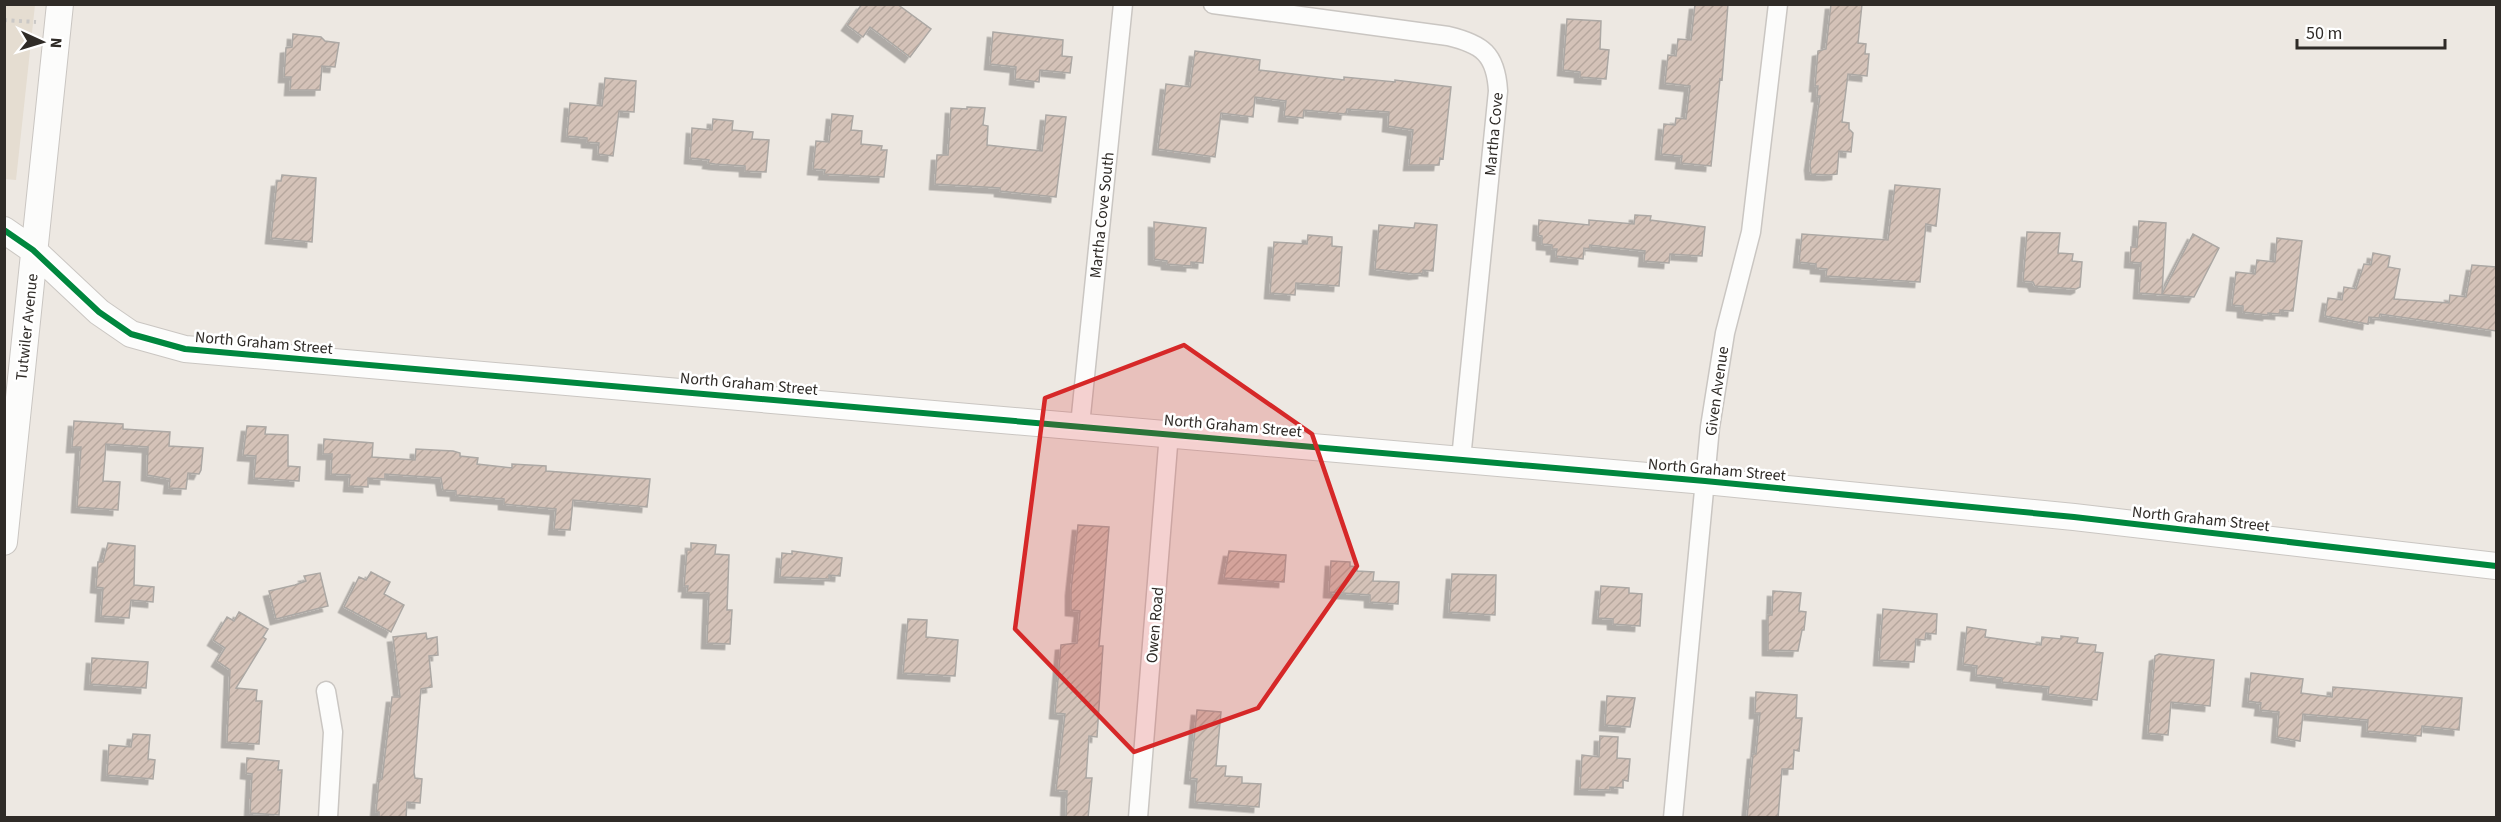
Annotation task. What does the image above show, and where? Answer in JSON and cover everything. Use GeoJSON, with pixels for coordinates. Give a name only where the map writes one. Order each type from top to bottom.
{"type":"FeatureCollection","features":[{"type":"Feature","properties":{"kind":"main road","name":"Tutwiler Avenue"},"geometry":{"type":"LineString","coordinates":[[4,542],[59,14]]}},
{"type":"Feature","properties":{"kind":"main road","name":"North Graham Street"},"geometry":{"type":"LineString","coordinates":[[4,230],[33,250],[99,312],[131,334],[185,349],[1705,481],[2074,517],[2496,566]]}},
{"type":"Feature","properties":{"kind":"street","name":"Martha Cove South"},"geometry":{"type":"LineString","coordinates":[[1080,425],[1123,4]]}},
{"type":"Feature","properties":{"kind":"street","name":"Martha Cove"},"geometry":{"type":"LineString","coordinates":[[1213,4],[1448,36],[1474,44],[1494,65],[1498,91],[1461,459]]}},
{"type":"Feature","properties":{"kind":"street","name":"Given Avenue"},"geometry":{"type":"LineString","coordinates":[[1673,818],[1718,366],[1753,221],[1778,4]]}},
{"type":"Feature","properties":{"kind":"street","name":"Owen Road"},"geometry":{"type":"LineString","coordinates":[[1138,818],[1169,433]]}},
{"type":"Feature","properties":{"kind":"street"},"geometry":{"type":"LineString","coordinates":[[326,691],[333,732],[328,818]]}},
{"type":"Feature","properties":{"kind":"path"},"geometry":{"type":"LineString","coordinates":[[4,20],[59,14]]}},
{"type":"Feature","properties":{"kind":"highlighted area"},"geometry":{"type":"Polygon","coordinates":[[[1184,345],[1312,434],[1357,566],[1258,708],[1134,752],[1015,629],[1045,398],[1184,345]]]}},
{"type":"Feature","properties":{"kind":"shaded area"},"geometry":{"type":"Polygon","coordinates":[[[4,5],[35,5],[16,180],[5,179],[4,5]]]}},
{"type":"Feature","properties":{"kind":"building"},"geometry":{"type":"Polygon","coordinates":[[[862,4],[897,4],[931,29],[910,57],[870,27],[863,37],[847,25],[862,4]]]}},
{"type":"Feature","properties":{"kind":"building"},"geometry":{"type":"Polygon","coordinates":[[[1695,4],[1728,4],[1722,80],[1720,79],[1711,166],[1681,163],[1682,156],[1661,154],[1664,124],[1675,125],[1676,118],[1686,119],[1690,86],[1665,83],[1668,55],[1676,56],[1678,39],[1691,40],[1695,4]]]}},
{"type":"Feature","properties":{"kind":"building"},"geometry":{"type":"Polygon","coordinates":[[[1831,4],[1862,4],[1858,43],[1866,44],[1865,54],[1869,54],[1867,76],[1848,74],[1842,122],[1849,123],[1849,129],[1853,133],[1851,152],[1839,151],[1837,174],[1811,174],[1810,165],[1820,96],[1817,96],[1818,86],[1815,86],[1818,51],[1826,49],[1831,4]]]}},
{"type":"Feature","properties":{"kind":"building"},"geometry":{"type":"Polygon","coordinates":[[[1567,19],[1601,21],[1600,49],[1609,50],[1606,79],[1580,77],[1580,72],[1563,70],[1567,19]]]}},
{"type":"Feature","properties":{"kind":"building"},"geometry":{"type":"Polygon","coordinates":[[[993,32],[1063,40],[1062,56],[1072,57],[1070,73],[1040,70],[1039,82],[1015,79],[1016,67],[990,64],[993,32]]]}},
{"type":"Feature","properties":{"kind":"building"},"geometry":{"type":"Polygon","coordinates":[[[293,34],[321,37],[325,41],[339,43],[335,67],[322,66],[320,90],[290,90],[291,77],[284,77],[286,48],[292,47],[293,34]]]}},
{"type":"Feature","properties":{"kind":"building"},"geometry":{"type":"Polygon","coordinates":[[[1195,51],[1260,60],[1259,70],[1344,80],[1344,77],[1395,82],[1395,80],[1451,87],[1443,159],[1440,158],[1439,165],[1409,165],[1413,130],[1388,126],[1389,112],[1347,109],[1346,114],[1304,110],[1303,118],[1284,116],[1286,101],[1255,97],[1253,117],[1221,113],[1215,157],[1158,149],[1166,84],[1190,87],[1195,51]]]}},
{"type":"Feature","properties":{"kind":"building"},"geometry":{"type":"Polygon","coordinates":[[[605,78],[636,81],[634,112],[619,111],[613,156],[598,154],[599,143],[587,142],[587,138],[567,136],[570,103],[602,106],[605,78]]]}},
{"type":"Feature","properties":{"kind":"building"},"geometry":{"type":"Polygon","coordinates":[[[967,107],[985,108],[983,125],[988,126],[987,145],[1042,151],[1046,115],[1066,117],[1056,197],[1000,191],[1000,188],[935,184],[937,155],[948,155],[951,108],[967,109],[967,107]]]}},
{"type":"Feature","properties":{"kind":"building"},"geometry":{"type":"Polygon","coordinates":[[[832,114],[853,116],[851,130],[862,131],[861,144],[882,146],[881,150],[887,150],[884,177],[824,174],[825,170],[813,169],[816,141],[829,142],[832,114]]]}},
{"type":"Feature","properties":{"kind":"building"},"geometry":{"type":"Polygon","coordinates":[[[713,119],[733,121],[732,130],[753,132],[752,139],[769,140],[766,172],[745,171],[745,166],[708,163],[709,160],[690,158],[692,128],[712,130],[713,119]]]}},
{"type":"Feature","properties":{"kind":"building"},"geometry":{"type":"Polygon","coordinates":[[[282,175],[316,178],[312,242],[271,238],[277,181],[281,181],[282,175]]]}},
{"type":"Feature","properties":{"kind":"building"},"geometry":{"type":"Polygon","coordinates":[[[1895,185],[1940,189],[1936,226],[1926,224],[1920,282],[1826,276],[1827,269],[1816,268],[1816,264],[1799,262],[1802,234],[1888,240],[1895,185]]]}},
{"type":"Feature","properties":{"kind":"building"},"geometry":{"type":"Polygon","coordinates":[[[1635,215],[1651,216],[1650,220],[1705,227],[1702,256],[1670,254],[1669,263],[1644,261],[1645,251],[1590,245],[1590,249],[1584,248],[1583,259],[1556,256],[1557,249],[1552,249],[1552,245],[1542,244],[1542,236],[1538,235],[1539,220],[1589,225],[1589,220],[1634,224],[1635,215]]]}},
{"type":"Feature","properties":{"kind":"building"},"geometry":{"type":"Polygon","coordinates":[[[2139,221],[2166,223],[2162,294],[2193,234],[2219,248],[2194,297],[2139,293],[2141,263],[2130,262],[2131,247],[2137,247],[2139,221]]]}},
{"type":"Feature","properties":{"kind":"building"},"geometry":{"type":"Polygon","coordinates":[[[1154,222],[1206,228],[1203,263],[1191,262],[1191,266],[1167,264],[1167,261],[1154,259],[1154,222]]]}},
{"type":"Feature","properties":{"kind":"building"},"geometry":{"type":"Polygon","coordinates":[[[1415,223],[1437,225],[1433,271],[1423,270],[1423,273],[1414,274],[1375,269],[1379,225],[1414,228],[1415,223]]]}},
{"type":"Feature","properties":{"kind":"building"},"geometry":{"type":"Polygon","coordinates":[[[2027,232],[2060,233],[2058,253],[2073,254],[2072,261],[2082,262],[2080,287],[2076,289],[2035,286],[2033,282],[2023,281],[2027,232]]]}},
{"type":"Feature","properties":{"kind":"building"},"geometry":{"type":"Polygon","coordinates":[[[1308,235],[1332,237],[1332,246],[1342,247],[1339,286],[1296,283],[1295,295],[1270,293],[1274,242],[1307,244],[1308,235]]]}},
{"type":"Feature","properties":{"kind":"building"},"geometry":{"type":"Polygon","coordinates":[[[2277,238],[2302,241],[2293,311],[2280,310],[2280,314],[2268,313],[2268,315],[2243,312],[2243,306],[2232,305],[2236,272],[2255,274],[2257,260],[2275,262],[2277,238]]]}},
{"type":"Feature","properties":{"kind":"building"},"geometry":{"type":"Polygon","coordinates":[[[2373,253],[2390,256],[2388,267],[2400,269],[2394,299],[2449,303],[2450,295],[2466,297],[2472,265],[2496,267],[2496,331],[2380,314],[2379,318],[2369,317],[2368,324],[2325,316],[2328,298],[2342,300],[2344,287],[2356,289],[2364,264],[2371,265],[2373,253]]]}},
{"type":"Feature","properties":{"kind":"building"},"geometry":{"type":"Polygon","coordinates":[[[74,421],[123,424],[123,429],[170,432],[169,446],[203,448],[201,470],[199,474],[188,473],[186,489],[169,488],[170,479],[147,475],[148,447],[106,444],[103,481],[120,482],[118,510],[77,507],[81,447],[72,447],[74,421]]]}},
{"type":"Feature","properties":{"kind":"building"},"geometry":{"type":"Polygon","coordinates":[[[247,426],[266,427],[265,434],[288,435],[288,466],[300,467],[299,481],[254,478],[256,456],[243,455],[247,426]]]}},
{"type":"Feature","properties":{"kind":"building"},"geometry":{"type":"Polygon","coordinates":[[[324,439],[373,443],[372,457],[415,460],[416,449],[453,451],[460,453],[460,456],[478,458],[477,464],[512,468],[512,464],[546,466],[546,471],[650,479],[647,507],[573,500],[570,530],[554,529],[556,509],[504,504],[504,499],[456,495],[456,491],[443,490],[441,478],[385,474],[385,479],[368,478],[368,487],[349,486],[350,475],[331,474],[332,454],[323,454],[324,439]]]}},
{"type":"Feature","properties":{"kind":"building"},"geometry":{"type":"Polygon","coordinates":[[[1078,525],[1109,527],[1099,646],[1103,646],[1097,737],[1089,736],[1086,778],[1092,778],[1088,818],[1066,818],[1067,791],[1056,790],[1065,714],[1055,713],[1061,645],[1077,643],[1080,611],[1071,610],[1071,590],[1078,525]]]}},
{"type":"Feature","properties":{"kind":"building"},"geometry":{"type":"Polygon","coordinates":[[[108,543],[135,546],[134,585],[154,587],[153,602],[131,600],[129,618],[101,616],[103,588],[96,587],[98,562],[103,562],[108,543]]]}},
{"type":"Feature","properties":{"kind":"building"},"geometry":{"type":"Polygon","coordinates":[[[691,543],[716,545],[715,554],[729,555],[727,610],[732,610],[730,644],[707,643],[709,593],[687,592],[688,586],[684,586],[687,550],[691,550],[691,543]]]}},
{"type":"Feature","properties":{"kind":"building"},"geometry":{"type":"Polygon","coordinates":[[[792,551],[842,558],[840,576],[829,575],[829,579],[780,577],[782,553],[792,554],[792,551]]]}},
{"type":"Feature","properties":{"kind":"building"},"geometry":{"type":"Polygon","coordinates":[[[1229,551],[1286,555],[1284,582],[1224,578],[1229,551]]]}},
{"type":"Feature","properties":{"kind":"building"},"geometry":{"type":"Polygon","coordinates":[[[1331,561],[1350,562],[1350,566],[1357,567],[1357,571],[1374,572],[1373,581],[1399,582],[1398,604],[1370,602],[1370,595],[1329,592],[1331,561]]]}},
{"type":"Feature","properties":{"kind":"building"},"geometry":{"type":"Polygon","coordinates":[[[371,572],[390,582],[384,594],[404,605],[391,632],[344,607],[359,577],[366,580],[371,572]]]}},
{"type":"Feature","properties":{"kind":"building"},"geometry":{"type":"Polygon","coordinates":[[[320,573],[328,606],[276,619],[269,591],[295,585],[306,581],[304,576],[320,573]]]}},
{"type":"Feature","properties":{"kind":"building"},"geometry":{"type":"Polygon","coordinates":[[[1452,574],[1496,575],[1495,615],[1449,612],[1452,574]]]}},
{"type":"Feature","properties":{"kind":"building"},"geometry":{"type":"Polygon","coordinates":[[[1601,586],[1629,588],[1629,593],[1642,594],[1640,626],[1613,624],[1613,619],[1598,618],[1601,586]]]}},
{"type":"Feature","properties":{"kind":"building"},"geometry":{"type":"Polygon","coordinates":[[[1773,591],[1801,593],[1799,611],[1806,612],[1798,651],[1768,650],[1768,615],[1772,615],[1773,591]]]}},
{"type":"Feature","properties":{"kind":"building"},"geometry":{"type":"Polygon","coordinates":[[[1883,609],[1937,614],[1936,634],[1926,633],[1925,640],[1916,639],[1914,662],[1879,660],[1883,609]]]}},
{"type":"Feature","properties":{"kind":"building"},"geometry":{"type":"Polygon","coordinates":[[[239,612],[268,629],[263,637],[266,639],[236,688],[257,690],[256,701],[262,701],[259,744],[227,742],[230,670],[217,661],[225,648],[213,640],[227,617],[234,621],[239,612]]]}},
{"type":"Feature","properties":{"kind":"building"},"geometry":{"type":"Polygon","coordinates":[[[908,619],[927,620],[926,637],[958,640],[955,676],[903,673],[908,619]]]}},
{"type":"Feature","properties":{"kind":"building"},"geometry":{"type":"Polygon","coordinates":[[[1967,627],[1986,630],[1985,637],[2041,645],[2042,637],[2061,639],[2061,636],[2078,638],[2077,643],[2096,645],[2095,652],[2103,653],[2097,700],[2048,694],[2049,687],[2002,682],[2002,678],[1976,675],[1977,666],[1963,664],[1967,627]]]}},
{"type":"Feature","properties":{"kind":"building"},"geometry":{"type":"Polygon","coordinates":[[[426,633],[427,639],[437,637],[438,655],[429,656],[432,687],[421,689],[414,772],[415,778],[422,779],[420,803],[407,802],[406,818],[379,818],[379,812],[376,812],[379,779],[382,779],[392,697],[400,697],[393,637],[426,633]]]}},
{"type":"Feature","properties":{"kind":"building"},"geometry":{"type":"Polygon","coordinates":[[[2159,654],[2214,660],[2210,706],[2171,702],[2168,735],[2148,733],[2155,656],[2159,654]]]}},
{"type":"Feature","properties":{"kind":"building"},"geometry":{"type":"Polygon","coordinates":[[[92,658],[148,662],[146,688],[90,684],[92,658]]]}},
{"type":"Feature","properties":{"kind":"building"},"geometry":{"type":"Polygon","coordinates":[[[2251,673],[2303,679],[2301,693],[2332,697],[2333,687],[2462,698],[2459,730],[2422,726],[2421,736],[2367,731],[2368,720],[2303,714],[2300,741],[2277,737],[2279,712],[2260,710],[2261,703],[2248,701],[2251,673]]]}},
{"type":"Feature","properties":{"kind":"building"},"geometry":{"type":"Polygon","coordinates":[[[1756,692],[1797,695],[1796,718],[1802,718],[1799,751],[1794,750],[1793,769],[1782,769],[1778,818],[1747,818],[1753,754],[1756,754],[1760,713],[1755,713],[1756,692]]]}},
{"type":"Feature","properties":{"kind":"building"},"geometry":{"type":"Polygon","coordinates":[[[1607,696],[1635,698],[1630,727],[1605,725],[1607,696]]]}},
{"type":"Feature","properties":{"kind":"building"},"geometry":{"type":"Polygon","coordinates":[[[1197,710],[1221,712],[1216,766],[1226,766],[1225,776],[1242,777],[1242,783],[1261,784],[1259,807],[1195,802],[1197,779],[1190,778],[1197,710]]]}},
{"type":"Feature","properties":{"kind":"building"},"geometry":{"type":"Polygon","coordinates":[[[133,734],[150,735],[148,759],[155,760],[153,779],[107,775],[109,745],[131,747],[133,734]]]}},
{"type":"Feature","properties":{"kind":"building"},"geometry":{"type":"Polygon","coordinates":[[[1600,736],[1618,737],[1617,758],[1630,759],[1628,781],[1623,780],[1623,788],[1580,789],[1582,755],[1599,757],[1600,736]]]}},
{"type":"Feature","properties":{"kind":"building"},"geometry":{"type":"Polygon","coordinates":[[[247,758],[279,761],[278,770],[282,770],[279,815],[250,813],[252,774],[246,773],[247,758]]]}},
{"type":"Feature","properties":{"kind":"cycle path"},"geometry":{"type":"LineString","coordinates":[[4,230],[33,250],[99,312],[131,334],[185,349],[1705,481],[2074,517],[2496,566]]}}]}
